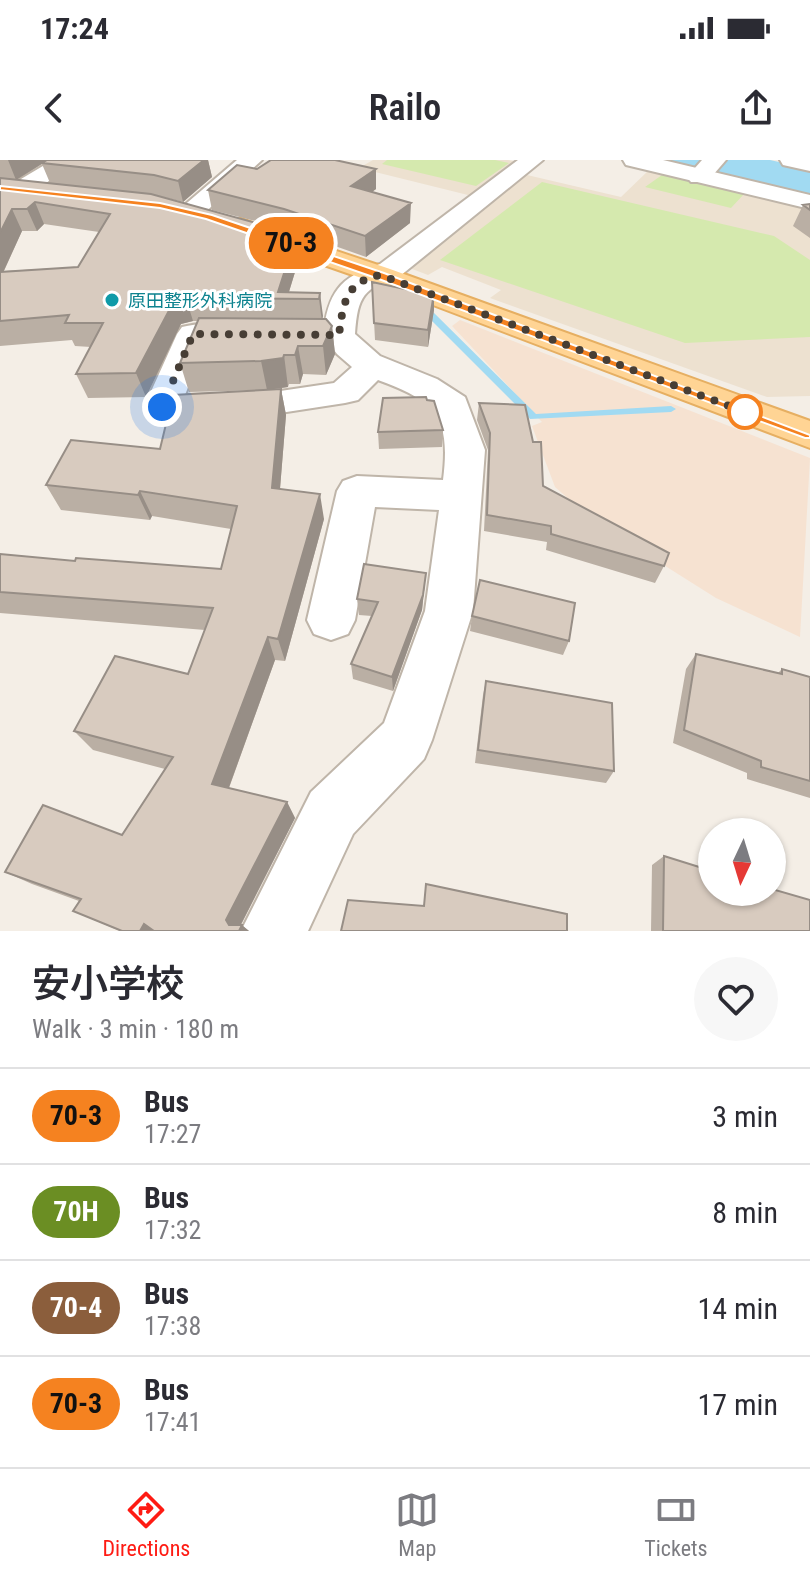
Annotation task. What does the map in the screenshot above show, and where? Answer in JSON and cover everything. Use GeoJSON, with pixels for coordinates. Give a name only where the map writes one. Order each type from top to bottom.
{"type":"FeatureCollection","features":[{"type":"Feature","properties":{"kind":"main road"},"geometry":{"type":"LineString","coordinates":[[14,186],[59,193]]}},
{"type":"Feature","properties":{"kind":"main road"},"geometry":{"type":"LineString","coordinates":[[160,206],[277,238],[810,435]]}},
{"type":"Feature","properties":{"kind":"street"},"geometry":{"type":"LineString","coordinates":[[14,186],[69,160]]}},
{"type":"Feature","properties":{"kind":"street"},"geometry":{"type":"LineString","coordinates":[[190,213],[251,160]]}},
{"type":"Feature","properties":{"kind":"street"},"geometry":{"type":"LineString","coordinates":[[274,931],[332,813],[405,740],[449,611],[466,450],[452,405],[424,386],[372,367],[324,335],[363,279],[380,275],[532,160]]}},
{"type":"Feature","properties":{"kind":"street"},"geometry":{"type":"LineString","coordinates":[[634,160],[706,169],[810,202]]}},
{"type":"Feature","properties":{"kind":"street"},"geometry":{"type":"LineString","coordinates":[[791,160],[810,164]]}},
{"type":"Feature","properties":{"kind":"street"},"geometry":{"type":"LineString","coordinates":[[251,334],[193,334],[162,407],[267,404],[345,392],[372,367]]}},
{"type":"Feature","properties":{"kind":"street"},"geometry":{"type":"LineString","coordinates":[[331,620],[357,491],[461,496]]}},
{"type":"Feature","properties":{"kind":"shaded area"},"geometry":{"type":"Polygon","coordinates":[[[373,160],[517,162],[472,196],[359,168],[373,160]]]}},
{"type":"Feature","properties":{"kind":"shaded area"},"geometry":{"type":"Polygon","coordinates":[[[649,170],[810,206],[810,396],[767,397],[490,298],[501,290],[442,267],[428,275],[407,267],[527,175],[621,197],[649,170]]]}},
{"type":"Feature","properties":{"kind":"shaded area"},"geometry":{"type":"Polygon","coordinates":[[[460,320],[810,458],[800,637],[716,598],[594,521],[555,487],[532,426],[542,422],[452,326],[460,320]]]}},
{"type":"Feature","properties":{"kind":"green space"},"geometry":{"type":"Polygon","coordinates":[[[387,160],[495,160],[509,163],[476,186],[382,164],[387,160]]]}},
{"type":"Feature","properties":{"kind":"green space"},"geometry":{"type":"Polygon","coordinates":[[[662,175],[744,194],[731,208],[645,187],[662,175]]]}},
{"type":"Feature","properties":{"kind":"green space"},"geometry":{"type":"Polygon","coordinates":[[[542,182],[774,236],[810,260],[810,337],[685,343],[440,260],[542,182]]]}},
{"type":"Feature","properties":{"kind":"water"},"geometry":{"type":"Polygon","coordinates":[[[662,160],[770,160],[810,169],[810,195],[662,160]]]}},
{"type":"Feature","properties":{"kind":"building"},"geometry":{"type":"Polygon","coordinates":[[[47,160],[204,160],[178,181],[154,175],[42,163],[47,160]]]}},
{"type":"Feature","properties":{"kind":"building"},"geometry":{"type":"Polygon","coordinates":[[[271,160],[335,160],[376,169],[351,186],[411,203],[365,236],[284,209],[208,190],[237,165],[257,169],[271,160]]]}},
{"type":"Feature","properties":{"kind":"building"},"geometry":{"type":"Polygon","coordinates":[[[0,178],[151,194],[296,236],[278,292],[320,293],[319,299],[186,298],[174,301],[136,373],[76,374],[103,323],[65,323],[69,315],[0,321],[0,272],[78,267],[110,214],[35,202],[27,209],[12,209],[0,233],[0,178]]]}},
{"type":"Feature","properties":{"kind":"building"},"geometry":{"type":"Polygon","coordinates":[[[372,282],[409,290],[413,285],[434,293],[428,330],[374,323],[372,282]]]}},
{"type":"Feature","properties":{"kind":"building"},"geometry":{"type":"Polygon","coordinates":[[[199,318],[326,319],[332,326],[323,346],[298,346],[295,355],[284,355],[283,358],[180,363],[199,318]]]}},
{"type":"Feature","properties":{"kind":"building"},"geometry":{"type":"Polygon","coordinates":[[[281,389],[272,488],[320,494],[278,639],[268,637],[212,784],[287,802],[226,920],[229,925],[242,925],[239,931],[154,931],[144,924],[140,931],[122,931],[73,911],[81,899],[5,872],[43,805],[122,835],[173,757],[74,731],[115,656],[188,674],[213,608],[0,592],[0,554],[221,569],[237,506],[140,491],[138,495],[46,485],[71,440],[160,449],[173,395],[281,389]]]}},
{"type":"Feature","properties":{"kind":"building"},"geometry":{"type":"Polygon","coordinates":[[[426,397],[434,401],[443,430],[378,432],[383,398],[426,397]]]}},
{"type":"Feature","properties":{"kind":"building"},"geometry":{"type":"Polygon","coordinates":[[[479,403],[525,405],[533,442],[541,442],[543,486],[669,553],[664,566],[551,534],[551,526],[487,515],[490,433],[479,403]]]}},
{"type":"Feature","properties":{"kind":"building"},"geometry":{"type":"Polygon","coordinates":[[[364,564],[426,573],[423,595],[392,677],[351,664],[378,602],[357,599],[364,564]]]}},
{"type":"Feature","properties":{"kind":"building"},"geometry":{"type":"Polygon","coordinates":[[[480,580],[575,603],[569,641],[472,616],[480,580]]]}},
{"type":"Feature","properties":{"kind":"building"},"geometry":{"type":"Polygon","coordinates":[[[696,654],[782,674],[782,669],[810,677],[810,781],[761,767],[761,761],[684,730],[696,654]]]}},
{"type":"Feature","properties":{"kind":"building"},"geometry":{"type":"Polygon","coordinates":[[[486,681],[612,703],[614,771],[478,750],[486,681]]]}},
{"type":"Feature","properties":{"kind":"building"},"geometry":{"type":"Polygon","coordinates":[[[664,856],[698,867],[698,906],[786,906],[786,893],[810,900],[810,931],[663,931],[664,856]]]}},
{"type":"Feature","properties":{"kind":"building"},"geometry":{"type":"Polygon","coordinates":[[[426,884],[567,914],[567,931],[341,931],[348,900],[424,906],[426,884]]]}},
{"type":"Feature","properties":{"kind":"waterway"},"geometry":{"type":"LineString","coordinates":[[426,310],[534,417],[671,409]]}},
{"type":"Feature","properties":{"kind":"bus line","name":"70-3"},"geometry":{"type":"LineString","coordinates":[[0,188],[160,206],[209,217],[380,275],[810,435]]}},
{"type":"Feature","properties":{"kind":"place","name":"原田整形外科病院"},"geometry":{"type":"Point","coordinates":[112,300]}},
{"type":"Feature","properties":{"kind":"route"},"geometry":{"type":"LineString","coordinates":[[162,407],[193,334],[339,335],[342,305],[363,279],[380,275],[745,412]]}}]}
